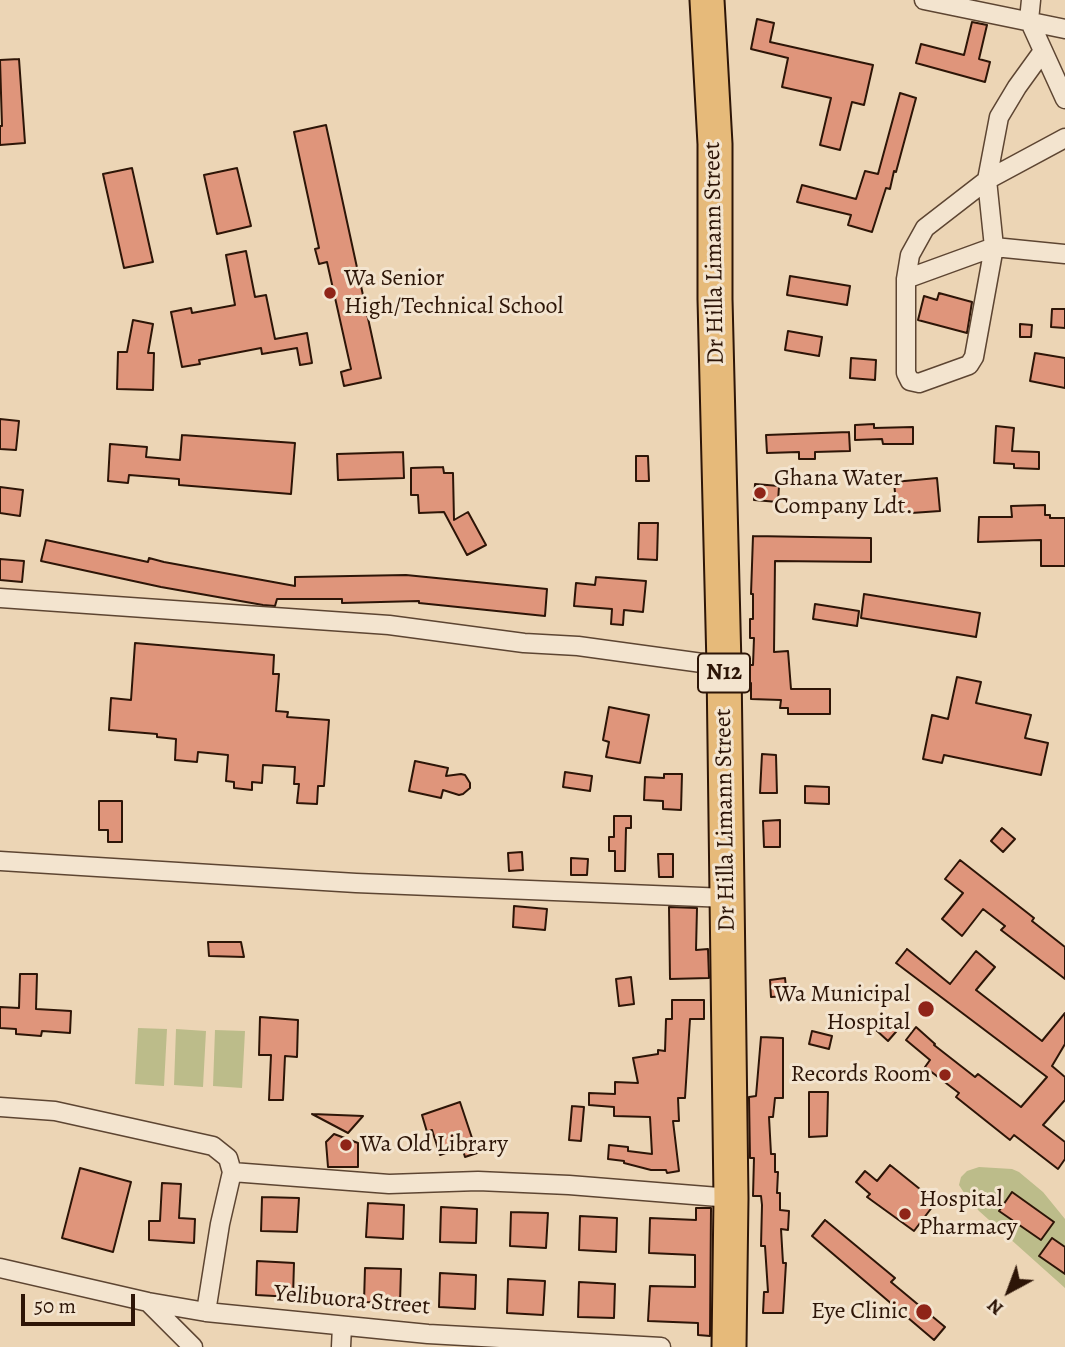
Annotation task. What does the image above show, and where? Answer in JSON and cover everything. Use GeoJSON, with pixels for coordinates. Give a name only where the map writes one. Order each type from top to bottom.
{"type":"FeatureCollection","features":[{"type":"Feature","properties":{"kind":"highway","name":"Dr Hilla Limann Street"},"geometry":{"type":"LineString","coordinates":[[707,0],[715,144],[715,299],[724,666],[731,1198],[729,1347]]}},
{"type":"Feature","properties":{"kind":"street"},"geometry":{"type":"LineString","coordinates":[[924,0],[1065,29]]}},
{"type":"Feature","properties":{"kind":"street"},"geometry":{"type":"LineString","coordinates":[[1031,0],[1029,20],[1065,99]]}},
{"type":"Feature","properties":{"kind":"street"},"geometry":{"type":"LineString","coordinates":[[1043,51],[999,117],[987,180],[994,247],[974,357],[969,365],[919,383],[910,381],[906,373],[906,279],[910,255],[925,228],[987,180],[1065,138]]}},
{"type":"Feature","properties":{"kind":"street"},"geometry":{"type":"LineString","coordinates":[[906,279],[994,247],[1065,254]]}},
{"type":"Feature","properties":{"kind":"street"},"geometry":{"type":"LineString","coordinates":[[0,598],[389,625],[524,643],[578,646],[724,666]]}},
{"type":"Feature","properties":{"kind":"street"},"geometry":{"type":"LineString","coordinates":[[0,861],[369,884],[727,898]]}},
{"type":"Feature","properties":{"kind":"street"},"geometry":{"type":"LineString","coordinates":[[0,1107],[55,1111],[213,1146],[228,1158],[232,1172],[220,1224],[206,1312]]}},
{"type":"Feature","properties":{"kind":"street"},"geometry":{"type":"LineString","coordinates":[[232,1172],[389,1184],[478,1181],[569,1185],[731,1198]]}},
{"type":"Feature","properties":{"kind":"street","name":"Yelibuora Street"},"geometry":{"type":"LineString","coordinates":[[0,1268],[148,1302],[206,1312],[428,1334],[661,1347]]}},
{"type":"Feature","properties":{"kind":"street"},"geometry":{"type":"LineString","coordinates":[[148,1302],[193,1347]]}},
{"type":"Feature","properties":{"kind":"street"},"geometry":{"type":"LineString","coordinates":[[341,1347],[342,1326]]}},
{"type":"Feature","properties":{"kind":"green space"},"geometry":{"type":"Polygon","coordinates":[[[138,1028],[167,1029],[164,1086],[135,1084],[138,1028]]]}},
{"type":"Feature","properties":{"kind":"green space"},"geometry":{"type":"Polygon","coordinates":[[[176,1029],[206,1031],[203,1087],[174,1085],[176,1029]]]}},
{"type":"Feature","properties":{"kind":"green space"},"geometry":{"type":"Polygon","coordinates":[[[215,1030],[245,1031],[242,1088],[213,1086],[215,1030]]]}},
{"type":"Feature","properties":{"kind":"green space"},"geometry":{"type":"Polygon","coordinates":[[[979,1167],[1012,1169],[1019,1172],[1043,1192],[1065,1219],[1065,1288],[979,1211],[966,1196],[959,1185],[961,1177],[967,1171],[979,1167]]]}},
{"type":"Feature","properties":{"kind":"building"},"geometry":{"type":"Polygon","coordinates":[[[757,19],[774,23],[770,42],[873,65],[864,105],[852,102],[840,150],[820,145],[831,98],[782,87],[788,58],[751,49],[757,19]]]}},
{"type":"Feature","properties":{"kind":"building"},"geometry":{"type":"Polygon","coordinates":[[[972,22],[987,25],[979,59],[990,62],[985,82],[916,63],[921,44],[964,55],[972,22]]]}},
{"type":"Feature","properties":{"kind":"building"},"geometry":{"type":"Polygon","coordinates":[[[19,59],[25,143],[0,145],[0,60],[19,59]]]}},
{"type":"Feature","properties":{"kind":"building"},"geometry":{"type":"Polygon","coordinates":[[[900,93],[916,98],[896,172],[894,171],[890,189],[886,188],[872,232],[848,225],[851,215],[797,202],[802,185],[856,199],[865,171],[878,174],[900,93]]]}},
{"type":"Feature","properties":{"kind":"building"},"geometry":{"type":"Polygon","coordinates":[[[326,125],[381,378],[344,386],[341,372],[351,369],[327,262],[319,264],[315,249],[319,248],[294,132],[326,125]]]}},
{"type":"Feature","properties":{"kind":"building"},"geometry":{"type":"Polygon","coordinates":[[[132,168],[153,262],[124,268],[103,174],[132,168]]]}},
{"type":"Feature","properties":{"kind":"building"},"geometry":{"type":"Polygon","coordinates":[[[237,168],[251,226],[217,234],[204,175],[237,168]]]}},
{"type":"Feature","properties":{"kind":"building"},"geometry":{"type":"Polygon","coordinates":[[[246,251],[255,297],[266,295],[275,339],[307,333],[312,363],[300,365],[297,348],[262,354],[261,348],[199,360],[200,364],[182,367],[171,312],[191,308],[192,313],[235,305],[226,255],[246,251]]]}},
{"type":"Feature","properties":{"kind":"building"},"geometry":{"type":"Polygon","coordinates":[[[790,276],[850,286],[847,305],[787,295],[790,276]]]}},
{"type":"Feature","properties":{"kind":"building"},"geometry":{"type":"Polygon","coordinates":[[[939,293],[972,302],[967,333],[918,320],[924,296],[937,300],[939,293]]]}},
{"type":"Feature","properties":{"kind":"building"},"geometry":{"type":"Polygon","coordinates":[[[1052,309],[1065,309],[1065,328],[1051,327],[1052,309]]]}},
{"type":"Feature","properties":{"kind":"building"},"geometry":{"type":"Polygon","coordinates":[[[133,320],[153,324],[148,353],[154,353],[153,390],[117,389],[118,352],[127,352],[133,320]]]}},
{"type":"Feature","properties":{"kind":"building"},"geometry":{"type":"Polygon","coordinates":[[[1020,324],[1032,325],[1031,337],[1020,337],[1020,324]]]}},
{"type":"Feature","properties":{"kind":"building"},"geometry":{"type":"Polygon","coordinates":[[[788,331],[822,337],[819,356],[785,350],[788,331]]]}},
{"type":"Feature","properties":{"kind":"building"},"geometry":{"type":"Polygon","coordinates":[[[1035,353],[1065,358],[1065,388],[1030,381],[1035,353]]]}},
{"type":"Feature","properties":{"kind":"building"},"geometry":{"type":"Polygon","coordinates":[[[851,358],[876,360],[875,380],[850,378],[851,358]]]}},
{"type":"Feature","properties":{"kind":"building"},"geometry":{"type":"Polygon","coordinates":[[[0,419],[19,421],[16,450],[0,449],[0,419]]]}},
{"type":"Feature","properties":{"kind":"building"},"geometry":{"type":"Polygon","coordinates":[[[874,424],[874,428],[913,427],[913,444],[883,444],[882,439],[855,440],[855,425],[874,424]]]}},
{"type":"Feature","properties":{"kind":"building"},"geometry":{"type":"Polygon","coordinates":[[[996,426],[1014,428],[1012,451],[1039,452],[1039,469],[1014,468],[1014,464],[994,463],[996,426]]]}},
{"type":"Feature","properties":{"kind":"building"},"geometry":{"type":"Polygon","coordinates":[[[849,432],[850,451],[815,452],[815,459],[799,459],[799,452],[767,453],[766,435],[849,432]]]}},
{"type":"Feature","properties":{"kind":"building"},"geometry":{"type":"Polygon","coordinates":[[[182,435],[295,443],[291,494],[179,485],[179,479],[129,475],[128,483],[108,481],[110,444],[147,447],[146,457],[180,460],[182,435]]]}},
{"type":"Feature","properties":{"kind":"building"},"geometry":{"type":"Polygon","coordinates":[[[403,452],[404,478],[338,480],[337,454],[403,452]]]}},
{"type":"Feature","properties":{"kind":"building"},"geometry":{"type":"Polygon","coordinates":[[[636,456],[648,456],[649,481],[636,481],[636,456]]]}},
{"type":"Feature","properties":{"kind":"building"},"geometry":{"type":"Polygon","coordinates":[[[443,467],[444,473],[453,473],[454,520],[468,512],[486,545],[467,555],[444,512],[419,513],[418,495],[411,495],[411,468],[443,467]]]}},
{"type":"Feature","properties":{"kind":"building"},"geometry":{"type":"Polygon","coordinates":[[[937,478],[940,511],[897,514],[894,482],[937,478]]]}},
{"type":"Feature","properties":{"kind":"building"},"geometry":{"type":"Polygon","coordinates":[[[755,484],[779,486],[778,502],[754,500],[755,484]]]}},
{"type":"Feature","properties":{"kind":"building"},"geometry":{"type":"Polygon","coordinates":[[[0,487],[23,490],[20,516],[0,513],[0,487]]]}},
{"type":"Feature","properties":{"kind":"building"},"geometry":{"type":"Polygon","coordinates":[[[1045,505],[1045,515],[1050,515],[1050,518],[1065,518],[1065,566],[1041,566],[1041,540],[978,542],[979,517],[1012,517],[1011,506],[1045,505]]]}},
{"type":"Feature","properties":{"kind":"building"},"geometry":{"type":"Polygon","coordinates":[[[639,523],[658,523],[657,560],[638,559],[639,523]]]}},
{"type":"Feature","properties":{"kind":"building"},"geometry":{"type":"Polygon","coordinates":[[[753,536],[871,538],[871,562],[775,561],[774,652],[788,651],[791,689],[830,689],[830,714],[788,714],[788,708],[780,708],[781,700],[751,699],[751,683],[744,683],[745,665],[753,665],[754,638],[750,638],[750,619],[753,619],[753,536]]]}},
{"type":"Feature","properties":{"kind":"building"},"geometry":{"type":"Polygon","coordinates":[[[46,540],[148,562],[149,558],[295,586],[295,577],[406,575],[547,589],[545,616],[419,601],[342,603],[342,599],[277,599],[275,606],[263,605],[161,587],[41,561],[46,540]]]}},
{"type":"Feature","properties":{"kind":"building"},"geometry":{"type":"Polygon","coordinates":[[[0,559],[24,561],[22,582],[0,580],[0,559]]]}},
{"type":"Feature","properties":{"kind":"building"},"geometry":{"type":"Polygon","coordinates":[[[596,577],[646,581],[643,612],[624,610],[623,625],[611,624],[612,609],[574,606],[576,583],[595,585],[596,577]]]}},
{"type":"Feature","properties":{"kind":"building"},"geometry":{"type":"Polygon","coordinates":[[[864,594],[980,613],[976,637],[861,618],[864,594]]]}},
{"type":"Feature","properties":{"kind":"building"},"geometry":{"type":"Polygon","coordinates":[[[815,604],[859,611],[857,626],[813,619],[815,604]]]}},
{"type":"Feature","properties":{"kind":"building"},"geometry":{"type":"Polygon","coordinates":[[[135,643],[274,655],[273,674],[279,674],[276,711],[288,712],[287,717],[329,720],[324,786],[318,786],[317,804],[297,803],[299,784],[294,784],[295,767],[263,765],[262,783],[252,782],[252,790],[234,788],[234,782],[226,781],[228,755],[198,752],[197,762],[175,760],[176,739],[157,737],[157,734],[109,730],[111,698],[131,700],[135,643]]]}},
{"type":"Feature","properties":{"kind":"building"},"geometry":{"type":"Polygon","coordinates":[[[957,677],[981,682],[976,703],[1031,715],[1025,738],[1048,743],[1041,775],[944,755],[942,763],[923,759],[932,715],[948,719],[957,677]]]}},
{"type":"Feature","properties":{"kind":"building"},"geometry":{"type":"Polygon","coordinates":[[[609,707],[649,715],[640,763],[606,757],[609,742],[603,740],[609,707]]]}},
{"type":"Feature","properties":{"kind":"building"},"geometry":{"type":"Polygon","coordinates":[[[762,754],[776,755],[777,793],[760,793],[762,754]]]}},
{"type":"Feature","properties":{"kind":"building"},"geometry":{"type":"Polygon","coordinates":[[[415,761],[448,768],[446,776],[465,775],[470,788],[459,795],[443,790],[441,798],[409,791],[415,761]]]}},
{"type":"Feature","properties":{"kind":"building"},"geometry":{"type":"Polygon","coordinates":[[[565,772],[592,776],[590,791],[563,787],[565,772]]]}},
{"type":"Feature","properties":{"kind":"building"},"geometry":{"type":"Polygon","coordinates":[[[664,774],[682,774],[681,810],[663,809],[663,801],[644,800],[645,777],[664,778],[664,774]]]}},
{"type":"Feature","properties":{"kind":"building"},"geometry":{"type":"Polygon","coordinates":[[[805,786],[829,787],[829,804],[805,803],[805,786]]]}},
{"type":"Feature","properties":{"kind":"building"},"geometry":{"type":"Polygon","coordinates":[[[99,801],[122,801],[122,842],[108,842],[108,830],[99,830],[99,801]]]}},
{"type":"Feature","properties":{"kind":"building"},"geometry":{"type":"Polygon","coordinates":[[[614,816],[631,816],[631,828],[626,828],[625,871],[615,871],[615,851],[609,851],[609,837],[614,837],[614,816]]]}},
{"type":"Feature","properties":{"kind":"building"},"geometry":{"type":"Polygon","coordinates":[[[780,820],[780,847],[764,847],[763,821],[780,820]]]}},
{"type":"Feature","properties":{"kind":"building"},"geometry":{"type":"Polygon","coordinates":[[[1002,828],[1015,839],[1003,852],[991,841],[1002,828]]]}},
{"type":"Feature","properties":{"kind":"building"},"geometry":{"type":"Polygon","coordinates":[[[522,852],[523,870],[509,871],[508,853],[522,852]]]}},
{"type":"Feature","properties":{"kind":"building"},"geometry":{"type":"Polygon","coordinates":[[[658,854],[673,854],[673,877],[659,877],[658,854]]]}},
{"type":"Feature","properties":{"kind":"building"},"geometry":{"type":"Polygon","coordinates":[[[571,858],[588,859],[587,875],[571,875],[571,858]]]}},
{"type":"Feature","properties":{"kind":"building"},"geometry":{"type":"Polygon","coordinates":[[[960,860],[1034,918],[1032,921],[1065,947],[1065,979],[1001,930],[1005,926],[983,909],[962,936],[942,919],[963,893],[945,879],[960,860]]]}},
{"type":"Feature","properties":{"kind":"building"},"geometry":{"type":"Polygon","coordinates":[[[514,906],[547,909],[545,930],[513,927],[514,906]]]}},
{"type":"Feature","properties":{"kind":"building"},"geometry":{"type":"Polygon","coordinates":[[[669,907],[697,908],[696,950],[708,949],[709,978],[670,979],[669,907]]]}},
{"type":"Feature","properties":{"kind":"building"},"geometry":{"type":"Polygon","coordinates":[[[208,942],[241,942],[244,957],[209,956],[208,942]]]}},
{"type":"Feature","properties":{"kind":"building"},"geometry":{"type":"Polygon","coordinates":[[[907,949],[950,984],[976,951],[995,967],[976,990],[1042,1041],[1065,1013],[1065,1044],[1052,1066],[1065,1077],[1065,1100],[1043,1125],[1065,1142],[1065,1159],[1058,1169],[1014,1135],[1010,1140],[956,1097],[959,1093],[925,1067],[930,1060],[906,1040],[916,1027],[975,1077],[978,1074],[1021,1107],[1047,1077],[896,963],[907,949]]]}},
{"type":"Feature","properties":{"kind":"building"},"geometry":{"type":"Polygon","coordinates":[[[20,974],[37,974],[36,1009],[71,1011],[70,1033],[42,1031],[41,1036],[16,1034],[16,1029],[0,1028],[0,1007],[19,1008],[20,974]]]}},
{"type":"Feature","properties":{"kind":"building"},"geometry":{"type":"Polygon","coordinates":[[[631,977],[634,1004],[619,1006],[616,979],[631,977]]]}},
{"type":"Feature","properties":{"kind":"building"},"geometry":{"type":"Polygon","coordinates":[[[785,978],[787,996],[771,997],[770,980],[785,978]]]}},
{"type":"Feature","properties":{"kind":"building"},"geometry":{"type":"Polygon","coordinates":[[[672,1000],[704,1000],[704,1019],[690,1019],[685,1098],[678,1098],[679,1121],[673,1121],[679,1171],[667,1173],[666,1170],[651,1170],[608,1159],[609,1145],[652,1154],[650,1117],[614,1116],[614,1107],[589,1105],[589,1093],[615,1094],[615,1082],[638,1083],[633,1058],[658,1054],[658,1050],[665,1051],[666,1019],[672,1019],[672,1000]]]}},
{"type":"Feature","properties":{"kind":"building"},"geometry":{"type":"Polygon","coordinates":[[[888,1016],[901,1026],[888,1041],[876,1030],[888,1016]]]}},
{"type":"Feature","properties":{"kind":"building"},"geometry":{"type":"Polygon","coordinates":[[[260,1017],[298,1020],[297,1057],[285,1056],[283,1100],[269,1100],[271,1055],[259,1055],[260,1017]]]}},
{"type":"Feature","properties":{"kind":"building"},"geometry":{"type":"Polygon","coordinates":[[[812,1031],[832,1036],[829,1049],[809,1044],[812,1031]]]}},
{"type":"Feature","properties":{"kind":"building"},"geometry":{"type":"Polygon","coordinates":[[[761,1037],[783,1038],[783,1098],[775,1098],[773,1117],[769,1117],[771,1154],[775,1154],[775,1172],[778,1172],[777,1193],[780,1193],[780,1210],[789,1211],[788,1230],[781,1229],[783,1263],[786,1263],[783,1313],[763,1313],[764,1292],[768,1292],[765,1246],[761,1246],[762,1205],[761,1196],[753,1196],[754,1158],[750,1158],[749,1097],[756,1096],[761,1037]]]}},
{"type":"Feature","properties":{"kind":"building"},"geometry":{"type":"Polygon","coordinates":[[[809,1092],[828,1092],[827,1136],[809,1137],[809,1092]]]}},
{"type":"Feature","properties":{"kind":"building"},"geometry":{"type":"Polygon","coordinates":[[[460,1102],[477,1153],[465,1157],[462,1147],[440,1155],[432,1130],[427,1132],[422,1115],[460,1102]]]}},
{"type":"Feature","properties":{"kind":"building"},"geometry":{"type":"Polygon","coordinates":[[[572,1106],[584,1107],[581,1141],[569,1140],[572,1106]]]}},
{"type":"Feature","properties":{"kind":"building"},"geometry":{"type":"Polygon","coordinates":[[[312,1114],[363,1116],[348,1133],[312,1114]]]}},
{"type":"Feature","properties":{"kind":"building"},"geometry":{"type":"Polygon","coordinates":[[[334,1134],[358,1143],[358,1167],[328,1167],[326,1142],[334,1134]]]}},
{"type":"Feature","properties":{"kind":"building"},"geometry":{"type":"Polygon","coordinates":[[[890,1165],[936,1202],[914,1231],[867,1197],[870,1194],[856,1182],[865,1171],[877,1181],[890,1165]]]}},
{"type":"Feature","properties":{"kind":"building"},"geometry":{"type":"Polygon","coordinates":[[[80,1168],[131,1182],[113,1252],[62,1238],[80,1168]]]}},
{"type":"Feature","properties":{"kind":"building"},"geometry":{"type":"Polygon","coordinates":[[[162,1183],[181,1184],[179,1218],[195,1219],[194,1243],[149,1240],[149,1221],[160,1221],[162,1183]]]}},
{"type":"Feature","properties":{"kind":"building"},"geometry":{"type":"Polygon","coordinates":[[[1012,1192],[1054,1222],[1041,1240],[999,1211],[1012,1192]]]}},
{"type":"Feature","properties":{"kind":"building"},"geometry":{"type":"Polygon","coordinates":[[[262,1197],[299,1198],[297,1232],[261,1231],[262,1197]]]}},
{"type":"Feature","properties":{"kind":"building"},"geometry":{"type":"Polygon","coordinates":[[[368,1203],[404,1205],[403,1239],[366,1237],[368,1203]]]}},
{"type":"Feature","properties":{"kind":"building"},"geometry":{"type":"Polygon","coordinates":[[[441,1207],[477,1209],[476,1243],[440,1242],[441,1207]]]}},
{"type":"Feature","properties":{"kind":"building"},"geometry":{"type":"Polygon","coordinates":[[[696,1208],[711,1208],[710,1336],[698,1335],[698,1323],[648,1321],[650,1286],[695,1287],[695,1255],[649,1253],[650,1218],[696,1220],[696,1208]]]}},
{"type":"Feature","properties":{"kind":"building"},"geometry":{"type":"Polygon","coordinates":[[[511,1212],[548,1213],[546,1248],[510,1246],[511,1212]]]}},
{"type":"Feature","properties":{"kind":"building"},"geometry":{"type":"Polygon","coordinates":[[[580,1216],[617,1218],[616,1252],[579,1250],[580,1216]]]}},
{"type":"Feature","properties":{"kind":"building"},"geometry":{"type":"Polygon","coordinates":[[[825,1220],[895,1278],[891,1282],[945,1327],[934,1340],[812,1236],[825,1220]]]}},
{"type":"Feature","properties":{"kind":"building"},"geometry":{"type":"Polygon","coordinates":[[[1052,1238],[1065,1247],[1065,1274],[1039,1256],[1052,1238]]]}},
{"type":"Feature","properties":{"kind":"building"},"geometry":{"type":"Polygon","coordinates":[[[257,1261],[294,1263],[293,1297],[256,1295],[257,1261]]]}},
{"type":"Feature","properties":{"kind":"building"},"geometry":{"type":"Polygon","coordinates":[[[365,1268],[401,1269],[400,1303],[364,1302],[365,1268]]]}},
{"type":"Feature","properties":{"kind":"building"},"geometry":{"type":"Polygon","coordinates":[[[440,1273],[476,1275],[475,1309],[439,1307],[440,1273]]]}},
{"type":"Feature","properties":{"kind":"building"},"geometry":{"type":"Polygon","coordinates":[[[508,1279],[545,1281],[543,1315],[507,1313],[508,1279]]]}},
{"type":"Feature","properties":{"kind":"building"},"geometry":{"type":"Polygon","coordinates":[[[579,1282],[615,1284],[614,1318],[578,1317],[579,1282]]]}},
{"type":"Feature","properties":{"kind":"place","name":"Wa Senior High/Technical School"},"geometry":{"type":"Point","coordinates":[330,293]}},
{"type":"Feature","properties":{"kind":"place","name":"Ghana Water Company Ldt."},"geometry":{"type":"Point","coordinates":[760,493]}},
{"type":"Feature","properties":{"kind":"place","name":"Wa Municipal Hospital"},"geometry":{"type":"Point","coordinates":[926,1009]}},
{"type":"Feature","properties":{"kind":"place","name":"Records Room"},"geometry":{"type":"Point","coordinates":[945,1075]}},
{"type":"Feature","properties":{"kind":"place","name":"Wa Old Library"},"geometry":{"type":"Point","coordinates":[346,1145]}},
{"type":"Feature","properties":{"kind":"place","name":"Hospital Pharmacy"},"geometry":{"type":"Point","coordinates":[905,1214]}},
{"type":"Feature","properties":{"kind":"place","name":"Eye Clinic"},"geometry":{"type":"Point","coordinates":[924,1312]}}]}
